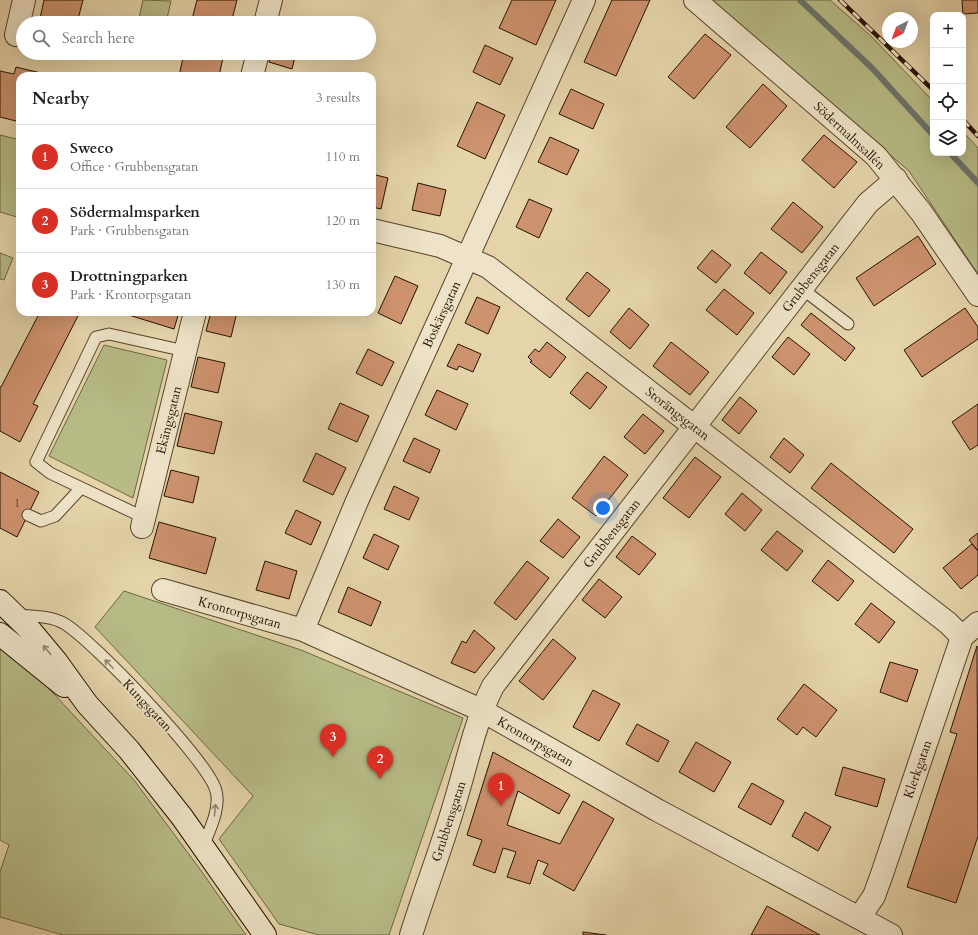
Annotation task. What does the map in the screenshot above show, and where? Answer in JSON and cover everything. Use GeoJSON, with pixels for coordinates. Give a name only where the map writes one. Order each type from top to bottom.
{"type":"FeatureCollection","features":[{"type":"Feature","properties":{"kind":"street"},"geometry":{"type":"LineString","coordinates":[[20,16],[24,0]]}},
{"type":"Feature","properties":{"kind":"street"},"geometry":{"type":"LineString","coordinates":[[267,16],[271,0]]}},
{"type":"Feature","properties":{"kind":"street","name":"Boskärsgatan"},"geometry":{"type":"LineString","coordinates":[[302,630],[357,501],[584,0]]}},
{"type":"Feature","properties":{"kind":"street","name":"Södermalmsallén"},"geometry":{"type":"LineString","coordinates":[[695,0],[876,156],[921,212],[978,295]]}},
{"type":"Feature","properties":{"kind":"street"},"geometry":{"type":"LineString","coordinates":[[253,72],[256,60]]}},
{"type":"Feature","properties":{"kind":"street","name":"Grubbensgatan"},"geometry":{"type":"LineString","coordinates":[[411,935],[448,826],[475,739],[481,710],[493,686],[868,203],[896,179]]}},
{"type":"Feature","properties":{"kind":"street","name":"Storängsgatan"},"geometry":{"type":"LineString","coordinates":[[376,231],[440,246],[488,267],[948,623],[970,630]]}},
{"type":"Feature","properties":{"kind":"street","name":"Ekängsgatan"},"geometry":{"type":"LineString","coordinates":[[143,523],[194,316]]}},
{"type":"Feature","properties":{"kind":"street","name":"Krontorpsgatan"},"geometry":{"type":"LineString","coordinates":[[163,590],[302,630],[481,710],[657,810],[891,935]]}},
{"type":"Feature","properties":{"kind":"street","name":"Kungsgatan"},"geometry":{"type":"LineString","coordinates":[[8,608],[31,631],[56,661],[87,704],[128,750],[203,847],[265,935]]}},
{"type":"Feature","properties":{"kind":"street","name":"Klerkgatan"},"geometry":{"type":"LineString","coordinates":[[859,918],[874,896],[970,630]]}},
{"type":"Feature","properties":{"kind":"street","name":"Kungsgatan"},"geometry":{"type":"LineString","coordinates":[[0,634],[87,704]]}},
{"type":"Feature","properties":{"kind":"lane"},"geometry":{"type":"LineString","coordinates":[[801,288],[848,324]]}},
{"type":"Feature","properties":{"kind":"lane"},"geometry":{"type":"LineString","coordinates":[[143,523],[81,488],[50,473],[36,462],[96,337],[109,334],[185,351]]}},
{"type":"Feature","properties":{"kind":"lane"},"geometry":{"type":"LineString","coordinates":[[28,515],[41,521],[55,516],[81,488]]}},
{"type":"Feature","properties":{"kind":"lane","name":"Kungsgatan"},"geometry":{"type":"LineString","coordinates":[[8,608],[64,623],[82,638],[158,714],[206,771],[217,792],[215,816],[203,847]]}},
{"type":"Feature","properties":{"kind":"green space"},"geometry":{"type":"Polygon","coordinates":[[[143,0],[171,1],[168,16],[140,16],[143,0]]]}},
{"type":"Feature","properties":{"kind":"green space"},"geometry":{"type":"Polygon","coordinates":[[[708,0],[830,0],[871,36],[930,98],[930,156],[966,156],[966,135],[978,148],[978,274],[909,171],[708,0]]]}},
{"type":"Feature","properties":{"kind":"green space"},"geometry":{"type":"Polygon","coordinates":[[[0,135],[16,139],[16,217],[0,212],[0,135]]]}},
{"type":"Feature","properties":{"kind":"green space"},"geometry":{"type":"Polygon","coordinates":[[[0,253],[13,258],[4,280],[0,279],[0,253]]]}},
{"type":"Feature","properties":{"kind":"green space"},"geometry":{"type":"Polygon","coordinates":[[[104,345],[167,360],[133,498],[49,456],[104,345]]]}},
{"type":"Feature","properties":{"kind":"green space"},"geometry":{"type":"Polygon","coordinates":[[[124,591],[301,650],[463,718],[389,935],[319,935],[279,924],[219,839],[253,796],[95,627],[124,591]]]}},
{"type":"Feature","properties":{"kind":"green space"},"geometry":{"type":"Polygon","coordinates":[[[0,646],[39,678],[134,780],[202,872],[246,935],[63,935],[0,917],[0,872],[9,845],[0,840],[0,646]]]}},
{"type":"Feature","properties":{"kind":"building"},"geometry":{"type":"Polygon","coordinates":[[[44,0],[83,0],[79,16],[41,16],[44,0]]]}},
{"type":"Feature","properties":{"kind":"building"},"geometry":{"type":"Polygon","coordinates":[[[197,0],[237,0],[233,16],[193,16],[197,0]]]}},
{"type":"Feature","properties":{"kind":"building"},"geometry":{"type":"Polygon","coordinates":[[[512,0],[556,0],[536,45],[499,28],[512,0]]]}},
{"type":"Feature","properties":{"kind":"building"},"geometry":{"type":"Polygon","coordinates":[[[612,0],[650,0],[616,76],[584,62],[612,0]]]}},
{"type":"Feature","properties":{"kind":"building"},"geometry":{"type":"Polygon","coordinates":[[[962,0],[978,0],[978,13],[966,14],[966,12],[963,12],[962,0]]]}},
{"type":"Feature","properties":{"kind":"building"},"geometry":{"type":"Polygon","coordinates":[[[705,34],[731,55],[694,99],[668,77],[705,34]]]}},
{"type":"Feature","properties":{"kind":"building"},"geometry":{"type":"Polygon","coordinates":[[[485,45],[513,58],[500,85],[473,72],[485,45]]]}},
{"type":"Feature","properties":{"kind":"building"},"geometry":{"type":"Polygon","coordinates":[[[182,60],[222,60],[220,72],[180,72],[182,60]]]}},
{"type":"Feature","properties":{"kind":"building"},"geometry":{"type":"Polygon","coordinates":[[[270,60],[294,60],[292,69],[269,62],[270,60]]]}},
{"type":"Feature","properties":{"kind":"building"},"geometry":{"type":"Polygon","coordinates":[[[16,67],[37,72],[16,72],[16,121],[0,117],[0,71],[14,74],[16,67]]]}},
{"type":"Feature","properties":{"kind":"building"},"geometry":{"type":"Polygon","coordinates":[[[763,84],[787,106],[750,148],[726,127],[763,84]]]}},
{"type":"Feature","properties":{"kind":"building"},"geometry":{"type":"Polygon","coordinates":[[[571,89],[604,104],[593,129],[559,114],[571,89]]]}},
{"type":"Feature","properties":{"kind":"building"},"geometry":{"type":"Polygon","coordinates":[[[477,102],[505,115],[485,159],[457,146],[477,102]]]}},
{"type":"Feature","properties":{"kind":"building"},"geometry":{"type":"Polygon","coordinates":[[[824,135],[857,162],[834,188],[802,160],[824,135]]]}},
{"type":"Feature","properties":{"kind":"building"},"geometry":{"type":"Polygon","coordinates":[[[550,137],[579,150],[567,175],[538,162],[550,137]]]}},
{"type":"Feature","properties":{"kind":"building"},"geometry":{"type":"Polygon","coordinates":[[[376,175],[388,178],[381,209],[376,208],[376,175]]]}},
{"type":"Feature","properties":{"kind":"building"},"geometry":{"type":"Polygon","coordinates":[[[418,183],[446,190],[440,216],[412,210],[418,183]]]}},
{"type":"Feature","properties":{"kind":"building"},"geometry":{"type":"Polygon","coordinates":[[[529,199],[552,209],[539,238],[516,227],[529,199]]]}},
{"type":"Feature","properties":{"kind":"building"},"geometry":{"type":"Polygon","coordinates":[[[793,202],[823,227],[802,253],[771,229],[793,202]]]}},
{"type":"Feature","properties":{"kind":"building"},"geometry":{"type":"Polygon","coordinates":[[[918,236],[936,264],[874,306],[856,278],[918,236]]]}},
{"type":"Feature","properties":{"kind":"building"},"geometry":{"type":"Polygon","coordinates":[[[712,250],[731,265],[716,283],[697,268],[712,250]]]}},
{"type":"Feature","properties":{"kind":"building"},"geometry":{"type":"Polygon","coordinates":[[[761,252],[787,272],[770,294],[744,273],[761,252]]]}},
{"type":"Feature","properties":{"kind":"building"},"geometry":{"type":"Polygon","coordinates":[[[587,272],[610,290],[589,317],[566,299],[587,272]]]}},
{"type":"Feature","properties":{"kind":"building"},"geometry":{"type":"Polygon","coordinates":[[[395,276],[418,286],[401,324],[378,313],[395,276]]]}},
{"type":"Feature","properties":{"kind":"building"},"geometry":{"type":"Polygon","coordinates":[[[724,289],[754,313],[737,335],[706,310],[724,289]]]}},
{"type":"Feature","properties":{"kind":"building"},"geometry":{"type":"Polygon","coordinates":[[[477,297],[500,307],[488,334],[465,323],[477,297]]]}},
{"type":"Feature","properties":{"kind":"building"},"geometry":{"type":"Polygon","coordinates":[[[629,308],[649,325],[630,349],[610,332],[629,308]]]}},
{"type":"Feature","properties":{"kind":"building"},"geometry":{"type":"Polygon","coordinates":[[[965,308],[978,327],[978,339],[922,377],[904,350],[965,308]]]}},
{"type":"Feature","properties":{"kind":"building"},"geometry":{"type":"Polygon","coordinates":[[[811,313],[855,348],[845,361],[801,325],[811,313]]]}},
{"type":"Feature","properties":{"kind":"building"},"geometry":{"type":"Polygon","coordinates":[[[38,316],[78,316],[33,404],[38,406],[20,442],[0,431],[1,387],[38,316]]]}},
{"type":"Feature","properties":{"kind":"building"},"geometry":{"type":"Polygon","coordinates":[[[132,316],[178,316],[174,329],[132,316]]]}},
{"type":"Feature","properties":{"kind":"building"},"geometry":{"type":"Polygon","coordinates":[[[210,316],[236,316],[231,337],[206,331],[210,316]]]}},
{"type":"Feature","properties":{"kind":"building"},"geometry":{"type":"Polygon","coordinates":[[[788,337],[810,354],[794,375],[772,357],[788,337]]]}},
{"type":"Feature","properties":{"kind":"building"},"geometry":{"type":"Polygon","coordinates":[[[547,342],[566,357],[550,378],[530,362],[532,361],[528,357],[535,349],[539,352],[547,342]]]}},
{"type":"Feature","properties":{"kind":"building"},"geometry":{"type":"Polygon","coordinates":[[[671,342],[709,372],[690,395],[653,366],[671,342]]]}},
{"type":"Feature","properties":{"kind":"building"},"geometry":{"type":"Polygon","coordinates":[[[458,344],[481,354],[473,372],[459,366],[457,370],[447,366],[458,344]]]}},
{"type":"Feature","properties":{"kind":"building"},"geometry":{"type":"Polygon","coordinates":[[[368,349],[394,362],[382,386],[356,373],[368,349]]]}},
{"type":"Feature","properties":{"kind":"building"},"geometry":{"type":"Polygon","coordinates":[[[198,357],[225,363],[218,393],[191,387],[198,357]]]}},
{"type":"Feature","properties":{"kind":"building"},"geometry":{"type":"Polygon","coordinates":[[[587,372],[607,387],[590,409],[570,393],[587,372]]]}},
{"type":"Feature","properties":{"kind":"building"},"geometry":{"type":"Polygon","coordinates":[[[437,390],[468,404],[456,430],[425,415],[437,390]]]}},
{"type":"Feature","properties":{"kind":"building"},"geometry":{"type":"Polygon","coordinates":[[[740,397],[757,411],[739,434],[722,420],[740,397]]]}},
{"type":"Feature","properties":{"kind":"building"},"geometry":{"type":"Polygon","coordinates":[[[340,403],[369,416],[357,442],[328,429],[340,403]]]}},
{"type":"Feature","properties":{"kind":"building"},"geometry":{"type":"Polygon","coordinates":[[[978,404],[978,445],[970,450],[952,422],[978,404]]]}},
{"type":"Feature","properties":{"kind":"building"},"geometry":{"type":"Polygon","coordinates":[[[185,413],[222,422],[214,454],[177,446],[185,413]]]}},
{"type":"Feature","properties":{"kind":"building"},"geometry":{"type":"Polygon","coordinates":[[[643,414],[664,431],[645,454],[624,437],[643,414]]]}},
{"type":"Feature","properties":{"kind":"building"},"geometry":{"type":"Polygon","coordinates":[[[414,438],[440,450],[430,473],[403,461],[414,438]]]}},
{"type":"Feature","properties":{"kind":"building"},"geometry":{"type":"Polygon","coordinates":[[[784,438],[804,455],[790,473],[770,457],[784,438]]]}},
{"type":"Feature","properties":{"kind":"building"},"geometry":{"type":"Polygon","coordinates":[[[316,453],[346,468],[333,495],[303,481],[316,453]]]}},
{"type":"Feature","properties":{"kind":"building"},"geometry":{"type":"Polygon","coordinates":[[[604,456],[628,475],[596,516],[572,498],[604,456]]]}},
{"type":"Feature","properties":{"kind":"building"},"geometry":{"type":"Polygon","coordinates":[[[695,457],[721,477],[689,518],[663,498],[695,457]]]}},
{"type":"Feature","properties":{"kind":"building"},"geometry":{"type":"Polygon","coordinates":[[[831,463],[913,529],[894,553],[811,488],[831,463]]]}},
{"type":"Feature","properties":{"kind":"building"},"geometry":{"type":"Polygon","coordinates":[[[171,470],[199,477],[193,503],[164,496],[171,470]]]}},
{"type":"Feature","properties":{"kind":"building"},"geometry":{"type":"Polygon","coordinates":[[[0,472],[39,492],[17,537],[0,528],[0,472]]]}},
{"type":"Feature","properties":{"kind":"building"},"geometry":{"type":"Polygon","coordinates":[[[394,486],[419,498],[409,520],[384,509],[394,486]]]}},
{"type":"Feature","properties":{"kind":"building"},"geometry":{"type":"Polygon","coordinates":[[[742,493],[762,510],[745,531],[725,514],[742,493]]]}},
{"type":"Feature","properties":{"kind":"building"},"geometry":{"type":"Polygon","coordinates":[[[296,510],[321,522],[311,545],[285,533],[296,510]]]}},
{"type":"Feature","properties":{"kind":"building"},"geometry":{"type":"Polygon","coordinates":[[[558,519],[580,537],[563,558],[540,541],[558,519]]]}},
{"type":"Feature","properties":{"kind":"building"},"geometry":{"type":"Polygon","coordinates":[[[159,522],[216,538],[206,574],[149,558],[159,522]]]}},
{"type":"Feature","properties":{"kind":"building"},"geometry":{"type":"Polygon","coordinates":[[[777,531],[803,551],[787,571],[761,550],[777,531]]]}},
{"type":"Feature","properties":{"kind":"building"},"geometry":{"type":"Polygon","coordinates":[[[978,533],[978,551],[969,540],[978,533]]]}},
{"type":"Feature","properties":{"kind":"building"},"geometry":{"type":"Polygon","coordinates":[[[374,534],[399,546],[388,570],[363,558],[374,534]]]}},
{"type":"Feature","properties":{"kind":"building"},"geometry":{"type":"Polygon","coordinates":[[[632,536],[656,554],[639,575],[616,557],[632,536]]]}},
{"type":"Feature","properties":{"kind":"building"},"geometry":{"type":"Polygon","coordinates":[[[972,544],[978,551],[978,575],[961,589],[943,568],[972,544]]]}},
{"type":"Feature","properties":{"kind":"building"},"geometry":{"type":"Polygon","coordinates":[[[828,560],[854,581],[838,601],[812,581],[828,560]]]}},
{"type":"Feature","properties":{"kind":"building"},"geometry":{"type":"Polygon","coordinates":[[[265,561],[297,571],[289,599],[256,590],[265,561]]]}},
{"type":"Feature","properties":{"kind":"building"},"geometry":{"type":"Polygon","coordinates":[[[527,561],[549,578],[516,620],[494,603],[527,561]]]}},
{"type":"Feature","properties":{"kind":"building"},"geometry":{"type":"Polygon","coordinates":[[[599,579],[622,597],[605,618],[582,600],[599,579]]]}},
{"type":"Feature","properties":{"kind":"building"},"geometry":{"type":"Polygon","coordinates":[[[348,587],[381,602],[371,626],[338,612],[348,587]]]}},
{"type":"Feature","properties":{"kind":"building"},"geometry":{"type":"Polygon","coordinates":[[[871,603],[895,622],[879,643],[855,624],[871,603]]]}},
{"type":"Feature","properties":{"kind":"building"},"geometry":{"type":"Polygon","coordinates":[[[474,630],[495,648],[475,673],[451,663],[462,641],[466,643],[474,630]]]}},
{"type":"Feature","properties":{"kind":"building"},"geometry":{"type":"Polygon","coordinates":[[[553,639],[576,658],[543,700],[519,681],[553,639]]]}},
{"type":"Feature","properties":{"kind":"building"},"geometry":{"type":"Polygon","coordinates":[[[977,646],[978,836],[956,903],[907,887],[957,734],[950,732],[977,646]]]}},
{"type":"Feature","properties":{"kind":"building"},"geometry":{"type":"Polygon","coordinates":[[[890,662],[918,670],[907,702],[880,692],[890,662]]]}},
{"type":"Feature","properties":{"kind":"building"},"geometry":{"type":"Polygon","coordinates":[[[804,684],[837,710],[816,737],[803,727],[797,735],[777,719],[804,684]]]}},
{"type":"Feature","properties":{"kind":"building"},"geometry":{"type":"Polygon","coordinates":[[[593,690],[620,704],[599,741],[573,727],[593,690]]]}},
{"type":"Feature","properties":{"kind":"building"},"geometry":{"type":"Polygon","coordinates":[[[637,724],[669,741],[658,762],[626,744],[637,724]]]}},
{"type":"Feature","properties":{"kind":"building"},"geometry":{"type":"Polygon","coordinates":[[[696,742],[731,762],[714,792],[679,772],[696,742]]]}},
{"type":"Feature","properties":{"kind":"building"},"geometry":{"type":"Polygon","coordinates":[[[493,752],[570,795],[559,814],[518,791],[507,825],[560,844],[583,801],[614,819],[574,891],[543,874],[548,864],[538,860],[530,884],[507,877],[516,852],[503,848],[495,873],[473,865],[482,840],[467,835],[493,752]]]}},
{"type":"Feature","properties":{"kind":"building"},"geometry":{"type":"Polygon","coordinates":[[[843,767],[885,779],[877,807],[835,795],[843,767]]]}},
{"type":"Feature","properties":{"kind":"building"},"geometry":{"type":"Polygon","coordinates":[[[752,783],[784,801],[771,825],[738,807],[752,783]]]}},
{"type":"Feature","properties":{"kind":"building"},"geometry":{"type":"Polygon","coordinates":[[[805,812],[831,827],[818,851],[792,836],[805,812]]]}},
{"type":"Feature","properties":{"kind":"building"},"geometry":{"type":"Polygon","coordinates":[[[767,906],[820,935],[751,935],[767,906]]]}},
{"type":"Feature","properties":{"kind":"building"},"geometry":{"type":"Polygon","coordinates":[[[583,932],[606,935],[583,935],[583,932]]]}},
{"type":"Feature","properties":{"kind":"waterway"},"geometry":{"type":"LineString","coordinates":[[800,0],[873,69],[930,132]]}},
{"type":"Feature","properties":{"kind":"waterway"},"geometry":{"type":"LineString","coordinates":[[953,156],[978,183]]}},
{"type":"Feature","properties":{"kind":"railway"},"geometry":{"type":"LineString","coordinates":[[840,0],[930,87]]}},
{"type":"Feature","properties":{"kind":"railway"},"geometry":{"type":"LineString","coordinates":[[966,123],[978,136]]}},
{"type":"Feature","properties":{"kind":"place","name":"Drottningparken"},"geometry":{"type":"Point","coordinates":[333,757]}},
{"type":"Feature","properties":{"kind":"place","name":"Södermalmsparken"},"geometry":{"type":"Point","coordinates":[380,779]}},
{"type":"Feature","properties":{"kind":"place","name":"Sweco"},"geometry":{"type":"Point","coordinates":[501,806]}}]}
